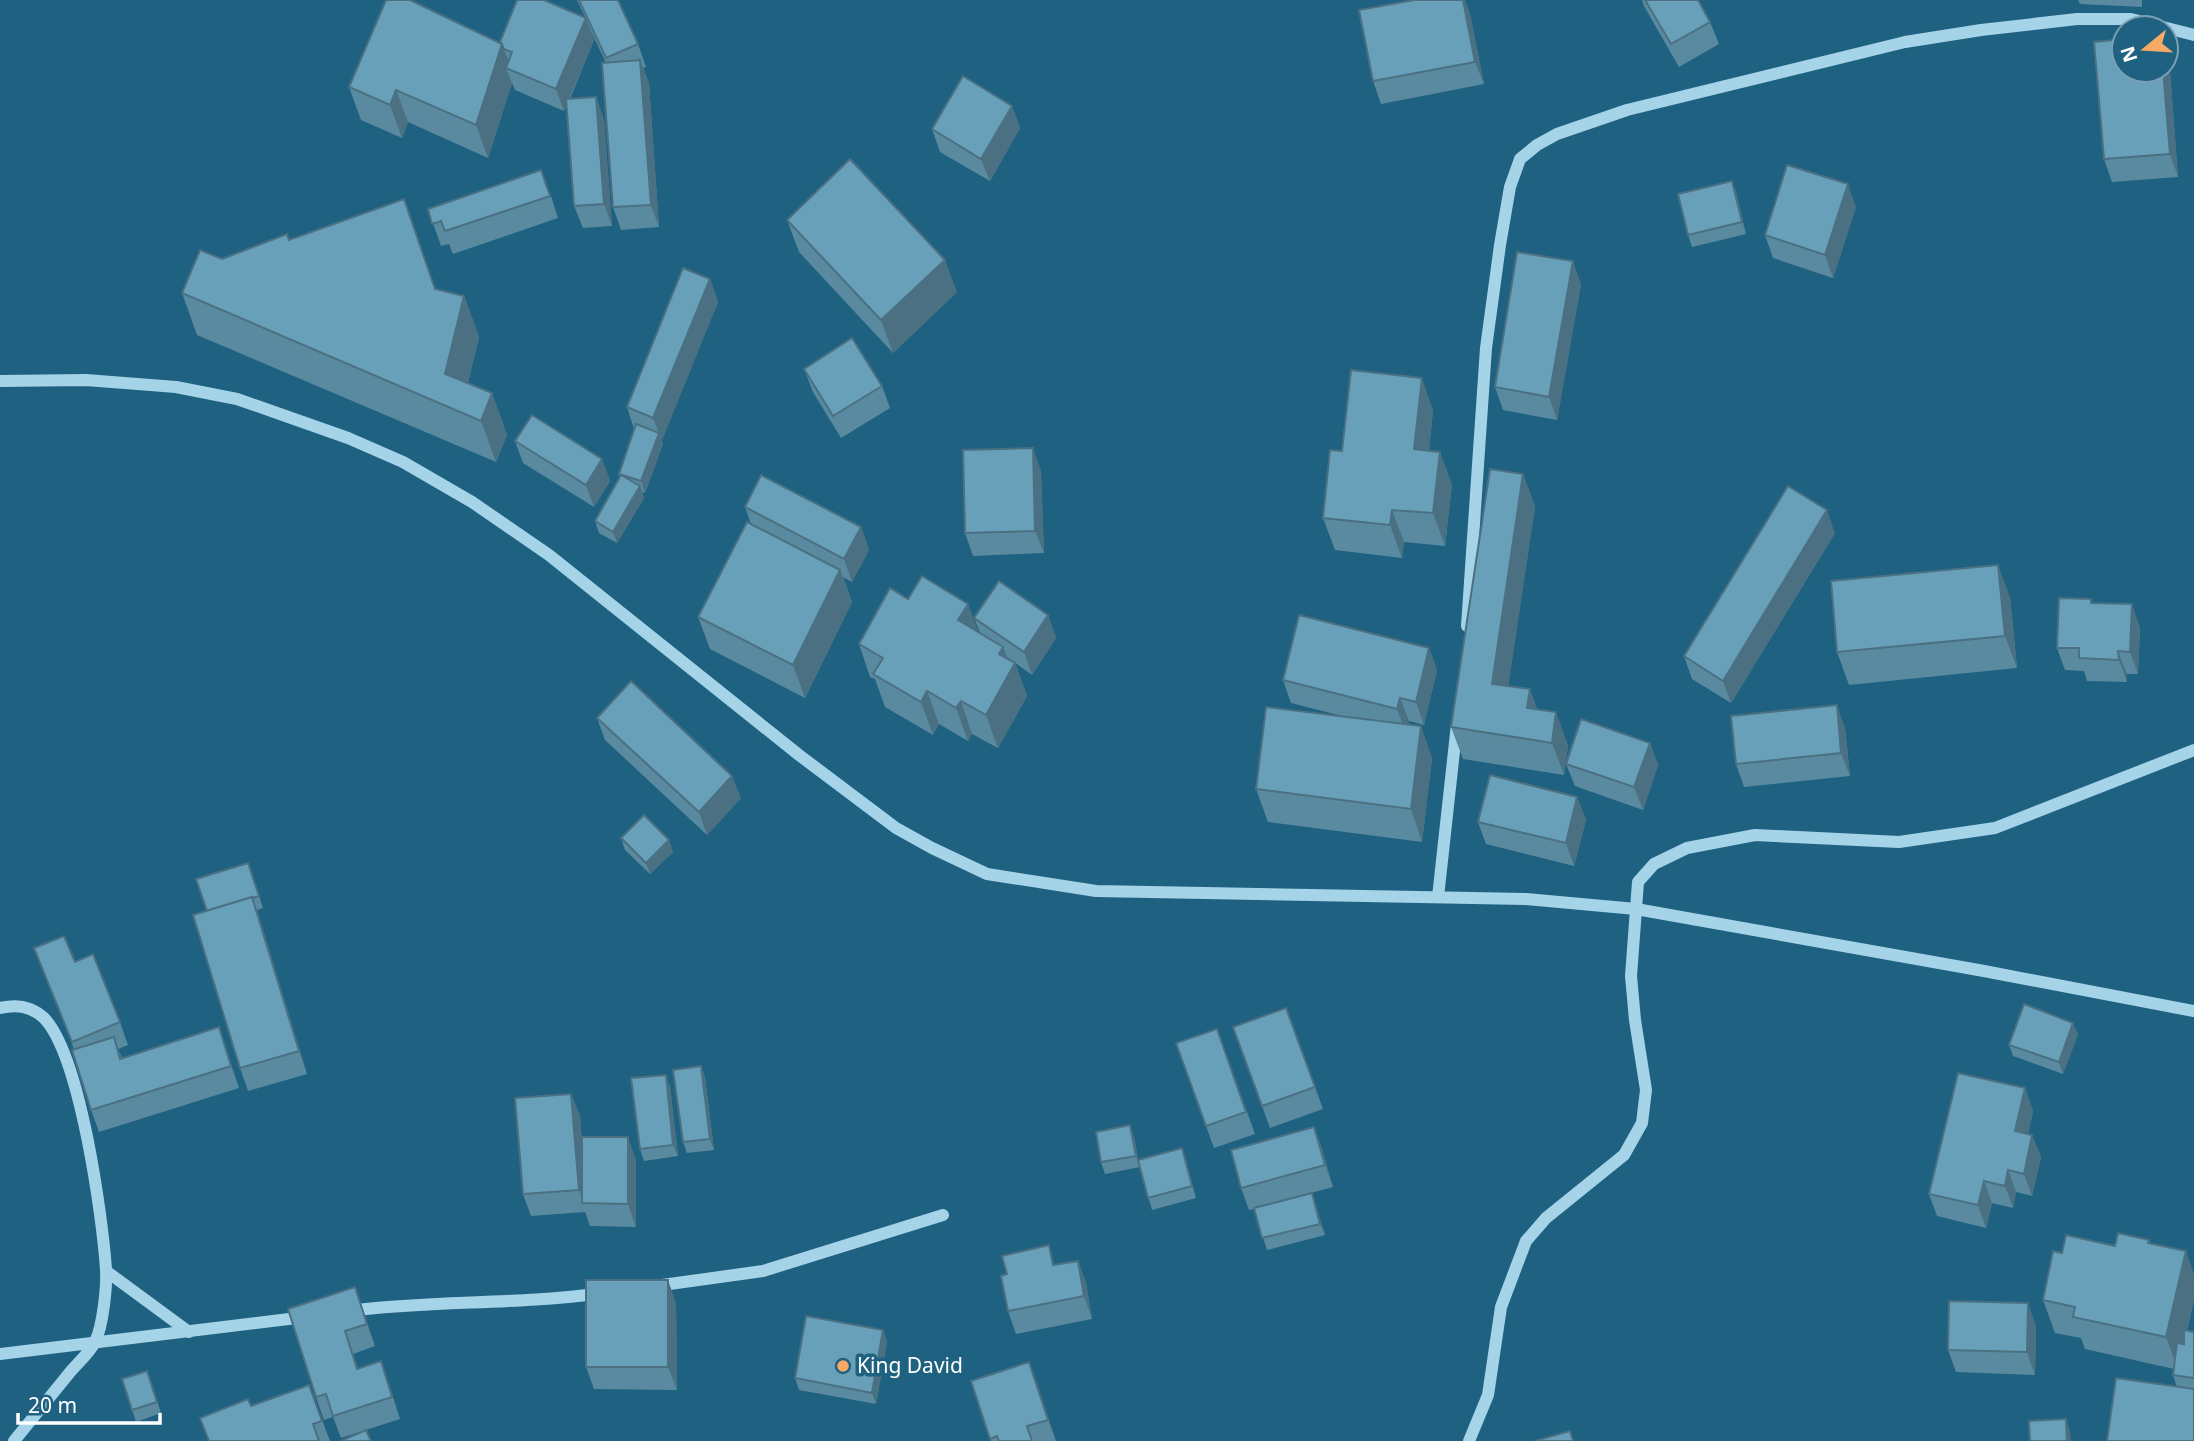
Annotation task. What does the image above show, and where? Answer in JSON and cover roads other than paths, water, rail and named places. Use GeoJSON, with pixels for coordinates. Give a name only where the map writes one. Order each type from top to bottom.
{"type":"FeatureCollection","features":[{"type":"Feature","properties":{"kind":"street"},"geometry":{"type":"LineString","coordinates":[[1466,637],[1486,348],[1500,245],[1513,178],[1520,159],[1557,134],[1627,110],[1905,42],[2077,19],[2131,19],[2194,34]]}},
{"type":"Feature","properties":{"kind":"street"},"geometry":{"type":"LineString","coordinates":[[0,381],[86,380],[176,387],[237,399],[348,438],[403,462],[472,502],[549,555],[788,747],[896,828],[986,874],[1096,891],[1526,899],[1636,909],[1971,968],[2194,1011]]}},
{"type":"Feature","properties":{"kind":"street"},"geometry":{"type":"LineString","coordinates":[[1438,897],[1458,715]]}},
{"type":"Feature","properties":{"kind":"street"},"geometry":{"type":"LineString","coordinates":[[1469,1441],[1482,1416],[1492,1377],[1501,1307],[1526,1241],[1546,1218],[1624,1154],[1642,1123],[1646,1090],[1636,1031],[1631,976],[1638,882],[1654,864],[1686,848],[1755,835],[1899,842],[1995,828],[2194,750]]}},
{"type":"Feature","properties":{"kind":"street"},"geometry":{"type":"LineString","coordinates":[[0,1008],[18,1005],[30,1009],[42,1016],[62,1044],[71,1071],[93,1173],[106,1271],[101,1318],[95,1342],[14,1441]]}},
{"type":"Feature","properties":{"kind":"street"},"geometry":{"type":"LineString","coordinates":[[641,1288],[764,1271],[943,1215]]}},
{"type":"Feature","properties":{"kind":"street"},"geometry":{"type":"LineString","coordinates":[[106,1271],[189,1332]]}},
{"type":"Feature","properties":{"kind":"street"},"geometry":{"type":"LineString","coordinates":[[0,1354],[389,1307],[555,1300],[616,1292]]}},
{"type":"Feature","properties":{"kind":"place","name":"King David"},"geometry":{"type":"Point","coordinates":[843,1366]}}]}
